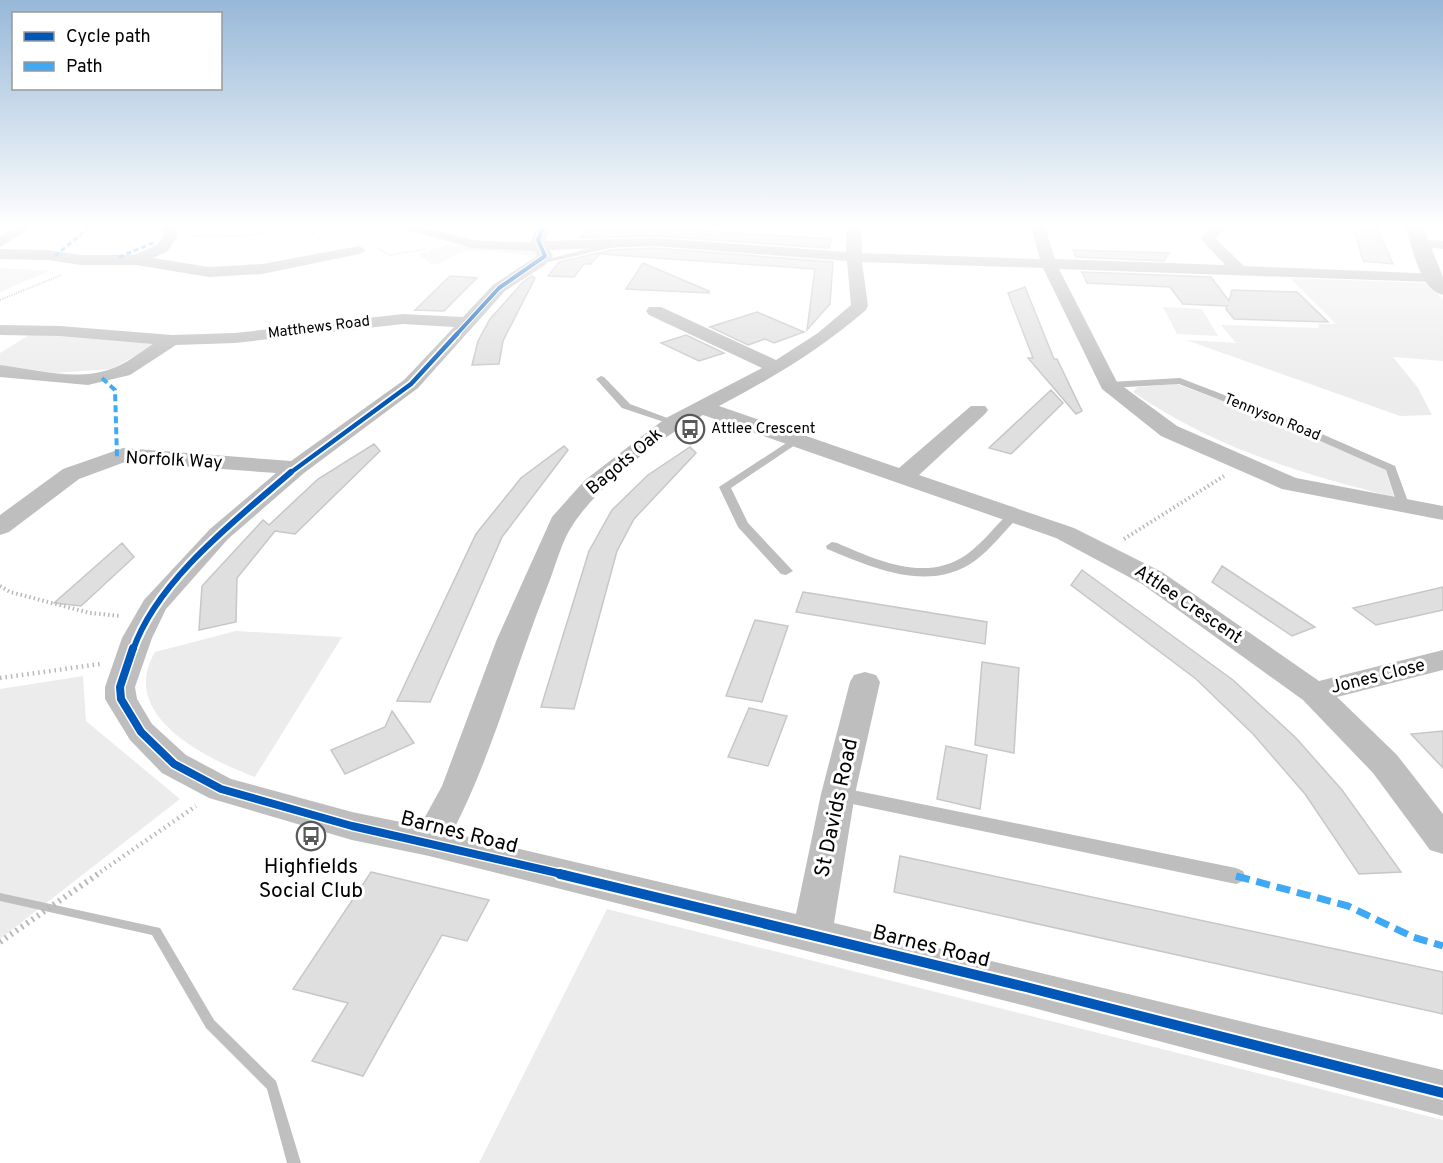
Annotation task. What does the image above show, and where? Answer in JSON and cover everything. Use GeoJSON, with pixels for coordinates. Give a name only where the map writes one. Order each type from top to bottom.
{"type":"FeatureCollection","features":[{"type":"Feature","properties":{"kind":"street","name":"Barnes Road"},"geometry":{"type":"LineString","coordinates":[[507,281],[465,322],[426,370],[411,384],[296,468],[204,549],[154,606],[128,660],[120,687],[121,699],[141,732],[174,764],[221,789],[352,826],[429,842],[812,935],[1443,1094]]}},
{"type":"Feature","properties":{"kind":"street","name":"Bagots Oak"},"geometry":{"type":"LineString","coordinates":[[429,842],[459,786],[512,639],[561,522],[593,485],[673,422],[777,368],[824,337],[860,306],[857,281]]}},
{"type":"Feature","properties":{"kind":"street"},"geometry":{"type":"LineString","coordinates":[[1057,281],[1109,384],[1169,431],[1290,484],[1443,513]]}},
{"type":"Feature","properties":{"kind":"street"},"geometry":{"type":"LineString","coordinates":[[1410,281],[1438,283]]}},
{"type":"Feature","properties":{"kind":"street"},"geometry":{"type":"LineString","coordinates":[[655,311],[777,368]]}},
{"type":"Feature","properties":{"kind":"street","name":"Matthews Road"},"geometry":{"type":"LineString","coordinates":[[0,330],[32,330],[172,340],[235,338],[393,319],[465,322]]}},
{"type":"Feature","properties":{"kind":"street"},"geometry":{"type":"LineString","coordinates":[[0,347],[32,330]]}},
{"type":"Feature","properties":{"kind":"street","name":"Matthews Road"},"geometry":{"type":"LineString","coordinates":[[0,370],[61,378],[102,378],[118,373],[172,340]]}},
{"type":"Feature","properties":{"kind":"street","name":"Attlee Crescent"},"geometry":{"type":"LineString","coordinates":[[700,407],[1065,533],[1152,578],[1314,693],[1385,764],[1443,840]]}},
{"type":"Feature","properties":{"kind":"street"},"geometry":{"type":"LineString","coordinates":[[904,476],[978,410]]}},
{"type":"Feature","properties":{"kind":"street","name":"Norfolk Way"},"geometry":{"type":"LineString","coordinates":[[0,527],[71,474],[123,455],[296,468]]}},
{"type":"Feature","properties":{"kind":"street","name":"Jones Close"},"geometry":{"type":"LineString","coordinates":[[1314,693],[1443,660]]}},
{"type":"Feature","properties":{"kind":"street","name":"St Davids Road"},"geometry":{"type":"LineString","coordinates":[[812,935],[837,794],[865,682]]}},
{"type":"Feature","properties":{"kind":"lane"},"geometry":{"type":"LineString","coordinates":[[601,379],[626,406],[673,422]]}},
{"type":"Feature","properties":{"kind":"lane","name":"Tennyson Road"},"geometry":{"type":"LineString","coordinates":[[1109,384],[1180,381],[1286,422],[1391,468],[1404,507]]}},
{"type":"Feature","properties":{"kind":"lane"},"geometry":{"type":"LineString","coordinates":[[786,571],[742,524],[725,487],[794,441]]}},
{"type":"Feature","properties":{"kind":"lane"},"geometry":{"type":"LineString","coordinates":[[832,546],[890,570],[941,572],[969,558],[1014,516]]}},
{"type":"Feature","properties":{"kind":"lane"},"geometry":{"type":"LineString","coordinates":[[837,794],[1236,876]]}},
{"type":"Feature","properties":{"kind":"path"},"geometry":{"type":"LineString","coordinates":[[0,300],[47,281]]}},
{"type":"Feature","properties":{"kind":"path"},"geometry":{"type":"LineString","coordinates":[[1103,552],[1243,464]]}},
{"type":"Feature","properties":{"kind":"path"},"geometry":{"type":"LineString","coordinates":[[0,586],[10,592],[90,613],[147,619]]}},
{"type":"Feature","properties":{"kind":"path"},"geometry":{"type":"LineString","coordinates":[[0,678],[128,660]]}},
{"type":"Feature","properties":{"kind":"path"},"geometry":{"type":"LineString","coordinates":[[0,942],[221,789]]}},
{"type":"Feature","properties":{"kind":"shaded area"},"geometry":{"type":"Polygon","coordinates":[[[0,281],[25,281],[0,292],[0,281]]]}},
{"type":"Feature","properties":{"kind":"shaded area"},"geometry":{"type":"Polygon","coordinates":[[[1293,281],[1429,283],[1443,300],[1443,361],[1393,357],[1418,388],[1432,415],[1400,416],[1186,340],[1236,343],[1221,325],[1319,328],[1318,324],[1336,324],[1293,281]]]}},
{"type":"Feature","properties":{"kind":"shaded area"},"geometry":{"type":"Polygon","coordinates":[[[1163,307],[1202,309],[1218,336],[1177,334],[1163,307]]]}},
{"type":"Feature","properties":{"kind":"shaded area"},"geometry":{"type":"Polygon","coordinates":[[[32,333],[160,342],[111,369],[55,373],[0,365],[0,353],[32,333]]]}},
{"type":"Feature","properties":{"kind":"shaded area"},"geometry":{"type":"Polygon","coordinates":[[[1177,384],[1282,423],[1385,468],[1394,497],[1325,479],[1258,456],[1194,428],[1133,392],[1138,387],[1177,384]]]}},
{"type":"Feature","properties":{"kind":"shaded area"},"geometry":{"type":"Polygon","coordinates":[[[236,631],[342,637],[255,777],[214,759],[173,732],[157,715],[148,696],[146,675],[155,652],[236,631]]]}},
{"type":"Feature","properties":{"kind":"shaded area"},"geometry":{"type":"Polygon","coordinates":[[[83,676],[86,721],[180,799],[0,939],[0,689],[83,676]]]}},
{"type":"Feature","properties":{"kind":"shaded area"},"geometry":{"type":"Polygon","coordinates":[[[607,909],[1443,1120],[1443,1163],[479,1163],[607,909]]]}},
{"type":"Feature","properties":{"kind":"building"},"geometry":{"type":"Polygon","coordinates":[[[445,281],[474,281],[444,311],[415,310],[445,281]]]}},
{"type":"Feature","properties":{"kind":"building"},"geometry":{"type":"Polygon","coordinates":[[[533,281],[503,341],[499,364],[472,365],[478,341],[490,319],[523,282],[533,281]]]}},
{"type":"Feature","properties":{"kind":"building"},"geometry":{"type":"Polygon","coordinates":[[[631,281],[686,281],[709,293],[626,289],[631,281]]]}},
{"type":"Feature","properties":{"kind":"building"},"geometry":{"type":"Polygon","coordinates":[[[813,281],[832,281],[830,304],[807,330],[813,281]]]}},
{"type":"Feature","properties":{"kind":"building"},"geometry":{"type":"Polygon","coordinates":[[[1086,281],[1214,281],[1229,301],[1232,290],[1297,292],[1328,322],[1234,319],[1226,309],[1227,306],[1183,304],[1170,287],[1086,281]]]}},
{"type":"Feature","properties":{"kind":"building"},"geometry":{"type":"Polygon","coordinates":[[[1025,287],[1054,359],[1057,359],[1082,411],[1076,414],[1028,358],[1033,358],[1008,293],[1025,287]]]}},
{"type":"Feature","properties":{"kind":"building"},"geometry":{"type":"Polygon","coordinates":[[[757,312],[804,332],[774,343],[765,339],[748,345],[710,327],[757,312]]]}},
{"type":"Feature","properties":{"kind":"building"},"geometry":{"type":"Polygon","coordinates":[[[686,335],[724,353],[699,361],[661,343],[686,335]]]}},
{"type":"Feature","properties":{"kind":"building"},"geometry":{"type":"Polygon","coordinates":[[[1051,390],[1063,403],[1011,454],[989,448],[1051,390]]]}},
{"type":"Feature","properties":{"kind":"building"},"geometry":{"type":"Polygon","coordinates":[[[374,444],[380,451],[295,534],[275,531],[237,578],[236,622],[199,630],[202,586],[263,520],[269,525],[318,479],[374,444]]]}},
{"type":"Feature","properties":{"kind":"building"},"geometry":{"type":"Polygon","coordinates":[[[564,446],[568,450],[502,537],[430,702],[397,701],[476,534],[521,478],[564,446]]]}},
{"type":"Feature","properties":{"kind":"building"},"geometry":{"type":"Polygon","coordinates":[[[690,447],[696,453],[634,519],[617,551],[574,709],[541,707],[589,551],[612,510],[648,475],[690,447]]]}},
{"type":"Feature","properties":{"kind":"building"},"geometry":{"type":"Polygon","coordinates":[[[122,543],[134,557],[81,606],[54,603],[122,543]]]}},
{"type":"Feature","properties":{"kind":"building"},"geometry":{"type":"Polygon","coordinates":[[[1222,566],[1315,627],[1292,636],[1212,582],[1222,566]]]}},
{"type":"Feature","properties":{"kind":"building"},"geometry":{"type":"Polygon","coordinates":[[[1082,570],[1233,680],[1296,738],[1342,790],[1401,872],[1359,874],[1305,794],[1253,734],[1196,679],[1071,585],[1082,570]]]}},
{"type":"Feature","properties":{"kind":"building"},"geometry":{"type":"Polygon","coordinates":[[[1443,587],[1443,610],[1376,625],[1353,608],[1443,587]]]}},
{"type":"Feature","properties":{"kind":"building"},"geometry":{"type":"Polygon","coordinates":[[[803,592],[987,622],[985,644],[796,612],[803,592]]]}},
{"type":"Feature","properties":{"kind":"building"},"geometry":{"type":"Polygon","coordinates":[[[755,620],[788,626],[762,702],[726,696],[755,620]]]}},
{"type":"Feature","properties":{"kind":"building"},"geometry":{"type":"Polygon","coordinates":[[[982,662],[1019,668],[1014,753],[975,745],[982,662]]]}},
{"type":"Feature","properties":{"kind":"building"},"geometry":{"type":"Polygon","coordinates":[[[749,708],[787,716],[768,766],[728,757],[749,708]]]}},
{"type":"Feature","properties":{"kind":"building"},"geometry":{"type":"Polygon","coordinates":[[[392,711],[414,743],[345,774],[331,750],[385,727],[392,711]]]}},
{"type":"Feature","properties":{"kind":"building"},"geometry":{"type":"Polygon","coordinates":[[[1443,731],[1443,768],[1411,734],[1443,731]]]}},
{"type":"Feature","properties":{"kind":"building"},"geometry":{"type":"Polygon","coordinates":[[[946,746],[987,755],[980,809],[937,799],[946,746]]]}},
{"type":"Feature","properties":{"kind":"building"},"geometry":{"type":"Polygon","coordinates":[[[900,856],[1443,972],[1443,1014],[894,892],[900,856]]]}},
{"type":"Feature","properties":{"kind":"building"},"geometry":{"type":"Polygon","coordinates":[[[371,872],[489,900],[467,941],[442,935],[363,1076],[312,1061],[348,1003],[293,989],[371,872]]]}},
{"type":"Feature","properties":{"kind":"waterway"},"geometry":{"type":"LineString","coordinates":[[0,897],[156,931],[210,1024],[272,1085],[294,1163]]}},
{"type":"Feature","properties":{"kind":"marked path"},"geometry":{"type":"LineString","coordinates":[[102,378],[115,390],[117,457]]}},
{"type":"Feature","properties":{"kind":"marked path"},"geometry":{"type":"LineString","coordinates":[[1236,876],[1348,906],[1413,937],[1443,946]]}},
{"type":"Feature","properties":{"kind":"cycle path"},"geometry":{"type":"LineString","coordinates":[[510,281],[499,288],[411,384],[296,468],[219,534],[154,606],[137,638],[120,687],[121,699],[141,732],[174,764],[221,789],[352,826],[429,842],[1026,987],[1443,1093]]}},
{"type":"Feature","properties":{"kind":"place","name":"Attlee Crescent"},"geometry":{"type":"Point","coordinates":[690,429]}},
{"type":"Feature","properties":{"kind":"place","name":"Highfields Social Club"},"geometry":{"type":"Point","coordinates":[311,836]}}]}
